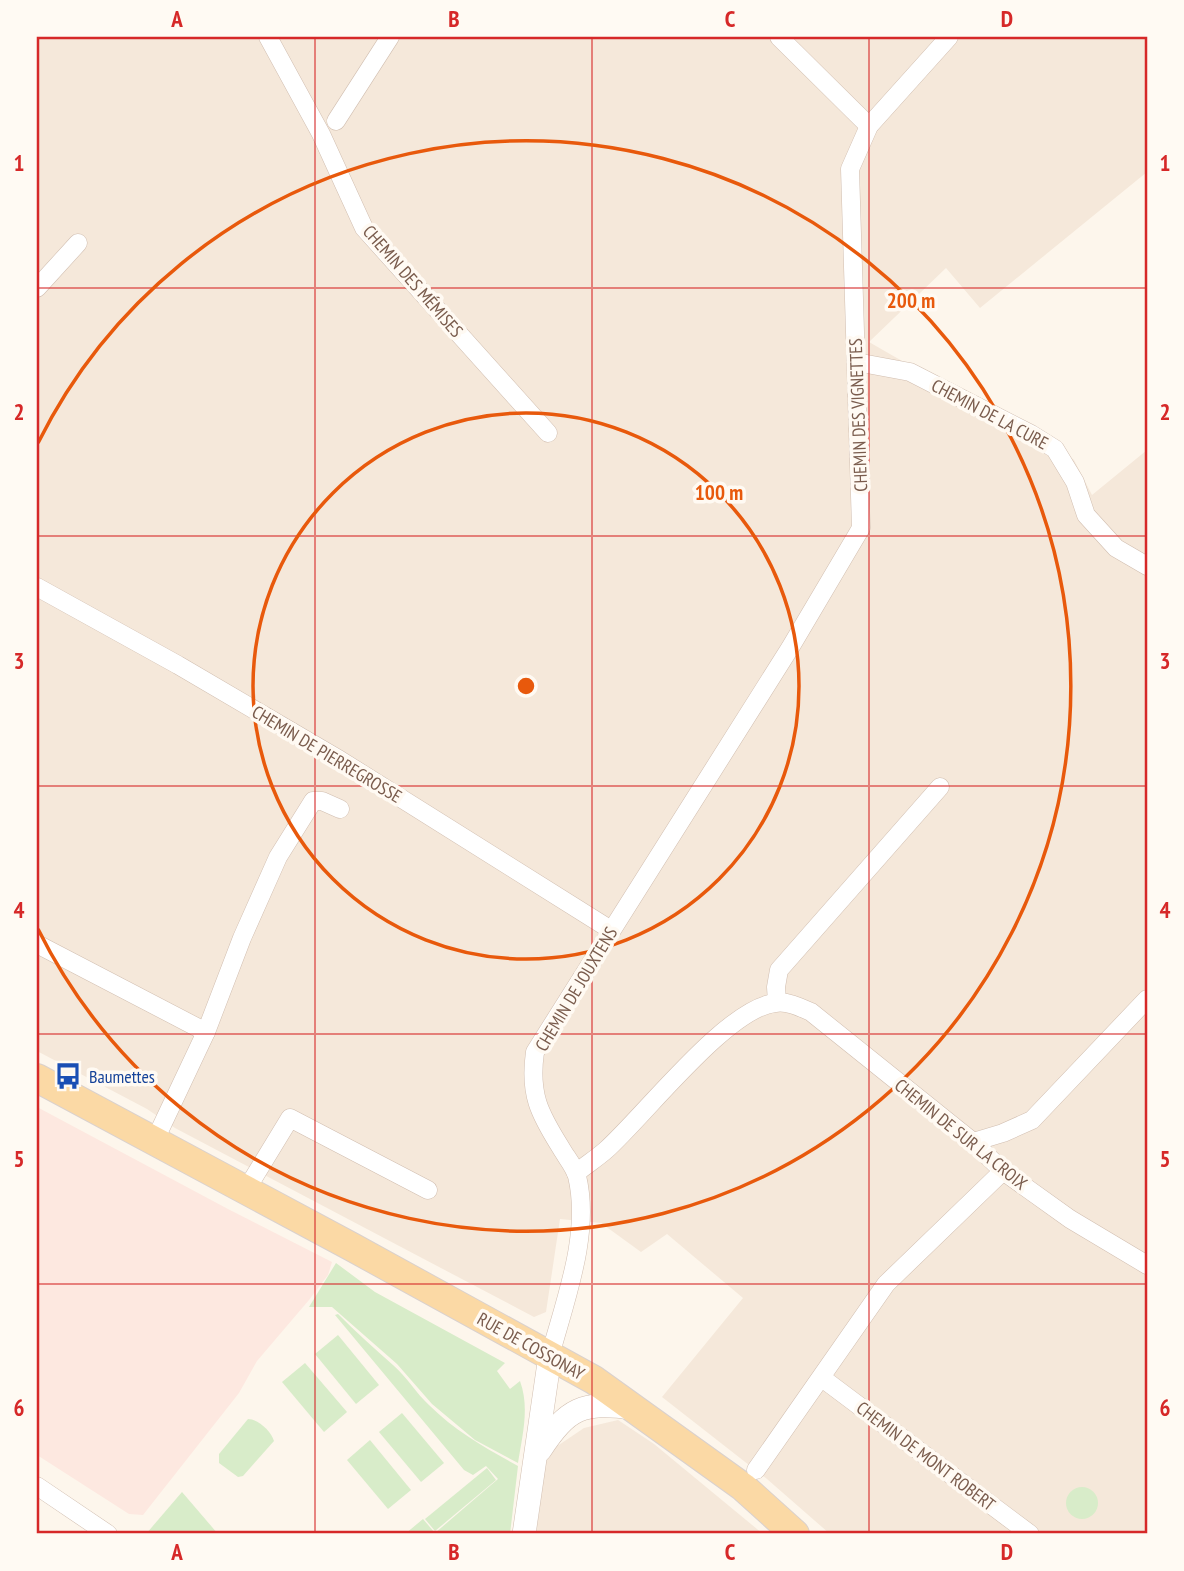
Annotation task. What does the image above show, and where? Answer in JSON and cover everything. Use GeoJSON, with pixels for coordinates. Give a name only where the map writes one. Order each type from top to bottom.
{"type":"FeatureCollection","features":[{"type":"Feature","properties":{"kind":"main road","name":"RUE DE COSSONAY"},"geometry":{"type":"LineString","coordinates":[[37,1078],[594,1380],[743,1488],[795,1534]]}},
{"type":"Feature","properties":{"kind":"street","name":"CHEMIN DES MÉMISES"},"geometry":{"type":"LineString","coordinates":[[268,37],[321,134],[364,228],[548,433]]}},
{"type":"Feature","properties":{"kind":"street"},"geometry":{"type":"LineString","coordinates":[[336,121],[390,37]]}},
{"type":"Feature","properties":{"kind":"street"},"geometry":{"type":"LineString","coordinates":[[779,37],[869,127]]}},
{"type":"Feature","properties":{"kind":"street","name":"CHEMIN DES VIGNETTES"},"geometry":{"type":"LineString","coordinates":[[794,641],[861,528],[850,169],[869,127],[949,37]]}},
{"type":"Feature","properties":{"kind":"street"},"geometry":{"type":"LineString","coordinates":[[37,288],[78,243]]}},
{"type":"Feature","properties":{"kind":"street","name":"CHEMIN DE LA CURE"},"geometry":{"type":"LineString","coordinates":[[856,362],[910,372],[1055,449],[1079,490],[1086,515],[1115,548],[1147,566]]}},
{"type":"Feature","properties":{"kind":"street","name":"CHEMIN DE PIERREGROSSE"},"geometry":{"type":"LineString","coordinates":[[37,587],[178,665],[340,760],[611,930]]}},
{"type":"Feature","properties":{"kind":"street","name":"CHEMIN DE JOUXTENS"},"geometry":{"type":"LineString","coordinates":[[524,1534],[551,1356],[564,1309],[581,1226],[582,1206],[576,1173],[534,1096],[532,1074],[535,1052],[794,641]]}},
{"type":"Feature","properties":{"kind":"street"},"geometry":{"type":"LineString","coordinates":[[576,1173],[606,1151],[723,1031],[747,1013],[778,1002],[776,987],[779,970],[940,787]]}},
{"type":"Feature","properties":{"kind":"street"},"geometry":{"type":"LineString","coordinates":[[155,1140],[206,1032],[242,938],[278,857],[313,802],[322,801],[340,809]]}},
{"type":"Feature","properties":{"kind":"street"},"geometry":{"type":"LineString","coordinates":[[37,944],[206,1032]]}},
{"type":"Feature","properties":{"kind":"street"},"geometry":{"type":"LineString","coordinates":[[973,1142],[1032,1120],[1147,999]]}},
{"type":"Feature","properties":{"kind":"street","name":"CHEMIN DE SUR LA CROIX"},"geometry":{"type":"LineString","coordinates":[[778,1002],[797,1005],[811,1012],[973,1142],[1003,1171],[1070,1219],[1147,1265]]}},
{"type":"Feature","properties":{"kind":"street"},"geometry":{"type":"LineString","coordinates":[[246,1190],[290,1118],[428,1190]]}},
{"type":"Feature","properties":{"kind":"street"},"geometry":{"type":"LineString","coordinates":[[756,1470],[886,1284],[1003,1171]]}},
{"type":"Feature","properties":{"kind":"street","name":"CHEMIN DE MONT ROBERT"},"geometry":{"type":"LineString","coordinates":[[822,1378],[1030,1534]]}},
{"type":"Feature","properties":{"kind":"street","name":"CHEMIN DE JOUXTENS"},"geometry":{"type":"LineString","coordinates":[[536,1455],[558,1423],[572,1413],[601,1403],[633,1408]]}},
{"type":"Feature","properties":{"kind":"street"},"geometry":{"type":"LineString","coordinates":[[37,1486],[106,1534]]}},
{"type":"Feature","properties":{"kind":"shaded area"},"geometry":{"type":"Polygon","coordinates":[[[37,37],[1147,37],[1147,172],[980,308],[946,268],[869,342],[923,373],[1027,423],[1074,460],[1092,495],[1147,450],[1147,1534],[830,1534],[767,1479],[662,1397],[743,1298],[667,1234],[641,1252],[601,1223],[560,1219],[546,1312],[534,1317],[175,1128],[147,1109],[37,1051],[37,37]]]}},
{"type":"Feature","properties":{"kind":"shaded area"},"geometry":{"type":"Polygon","coordinates":[[[37,1107],[332,1262],[328,1275],[257,1361],[239,1393],[143,1515],[129,1514],[37,1455],[37,1107]]]}},
{"type":"Feature","properties":{"kind":"shaded area"},"geometry":{"type":"Polygon","coordinates":[[[618,1420],[654,1444],[763,1534],[536,1534],[547,1453],[584,1428],[618,1420]]]}},
{"type":"Feature","properties":{"kind":"green space"},"geometry":{"type":"Polygon","coordinates":[[[336,1263],[375,1292],[505,1363],[497,1371],[510,1389],[520,1381],[523,1391],[524,1422],[518,1463],[475,1440],[432,1404],[397,1364],[332,1307],[309,1307],[336,1263]]]}},
{"type":"Feature","properties":{"kind":"green space"},"geometry":{"type":"Polygon","coordinates":[[[338,1314],[398,1370],[439,1414],[472,1439],[518,1466],[510,1534],[405,1534],[423,1519],[435,1533],[498,1479],[486,1466],[473,1475],[464,1470],[335,1315],[338,1314]]]}},
{"type":"Feature","properties":{"kind":"green space"},"geometry":{"type":"Polygon","coordinates":[[[338,1335],[379,1385],[356,1404],[315,1354],[338,1335]]]}},
{"type":"Feature","properties":{"kind":"green space"},"geometry":{"type":"Polygon","coordinates":[[[305,1363],[347,1412],[324,1432],[282,1382],[305,1363]]]}},
{"type":"Feature","properties":{"kind":"green space"},"geometry":{"type":"Polygon","coordinates":[[[402,1413],[444,1463],[421,1482],[379,1432],[402,1413]]]}},
{"type":"Feature","properties":{"kind":"green space"},"geometry":{"type":"Polygon","coordinates":[[[248,1419],[264,1426],[274,1441],[243,1476],[238,1477],[219,1463],[219,1454],[248,1419]]]}},
{"type":"Feature","properties":{"kind":"green space"},"geometry":{"type":"Polygon","coordinates":[[[370,1440],[411,1490],[388,1509],[347,1460],[370,1440]]]}},
{"type":"Feature","properties":{"kind":"green space"},"geometry":{"type":"Polygon","coordinates":[[[487,1468],[496,1480],[435,1531],[425,1519],[487,1468]]]}},
{"type":"Feature","properties":{"kind":"green space"},"geometry":{"type":"Polygon","coordinates":[[[1082,1487],[1094,1491],[1098,1503],[1094,1515],[1082,1519],[1070,1515],[1066,1503],[1070,1491],[1082,1487]]]}},
{"type":"Feature","properties":{"kind":"green space"},"geometry":{"type":"Polygon","coordinates":[[[182,1492],[218,1534],[146,1534],[182,1492]]]}},
{"type":"Feature","properties":{"kind":"place","name":"Baumettes"},"geometry":{"type":"Point","coordinates":[68,1076]}}]}
